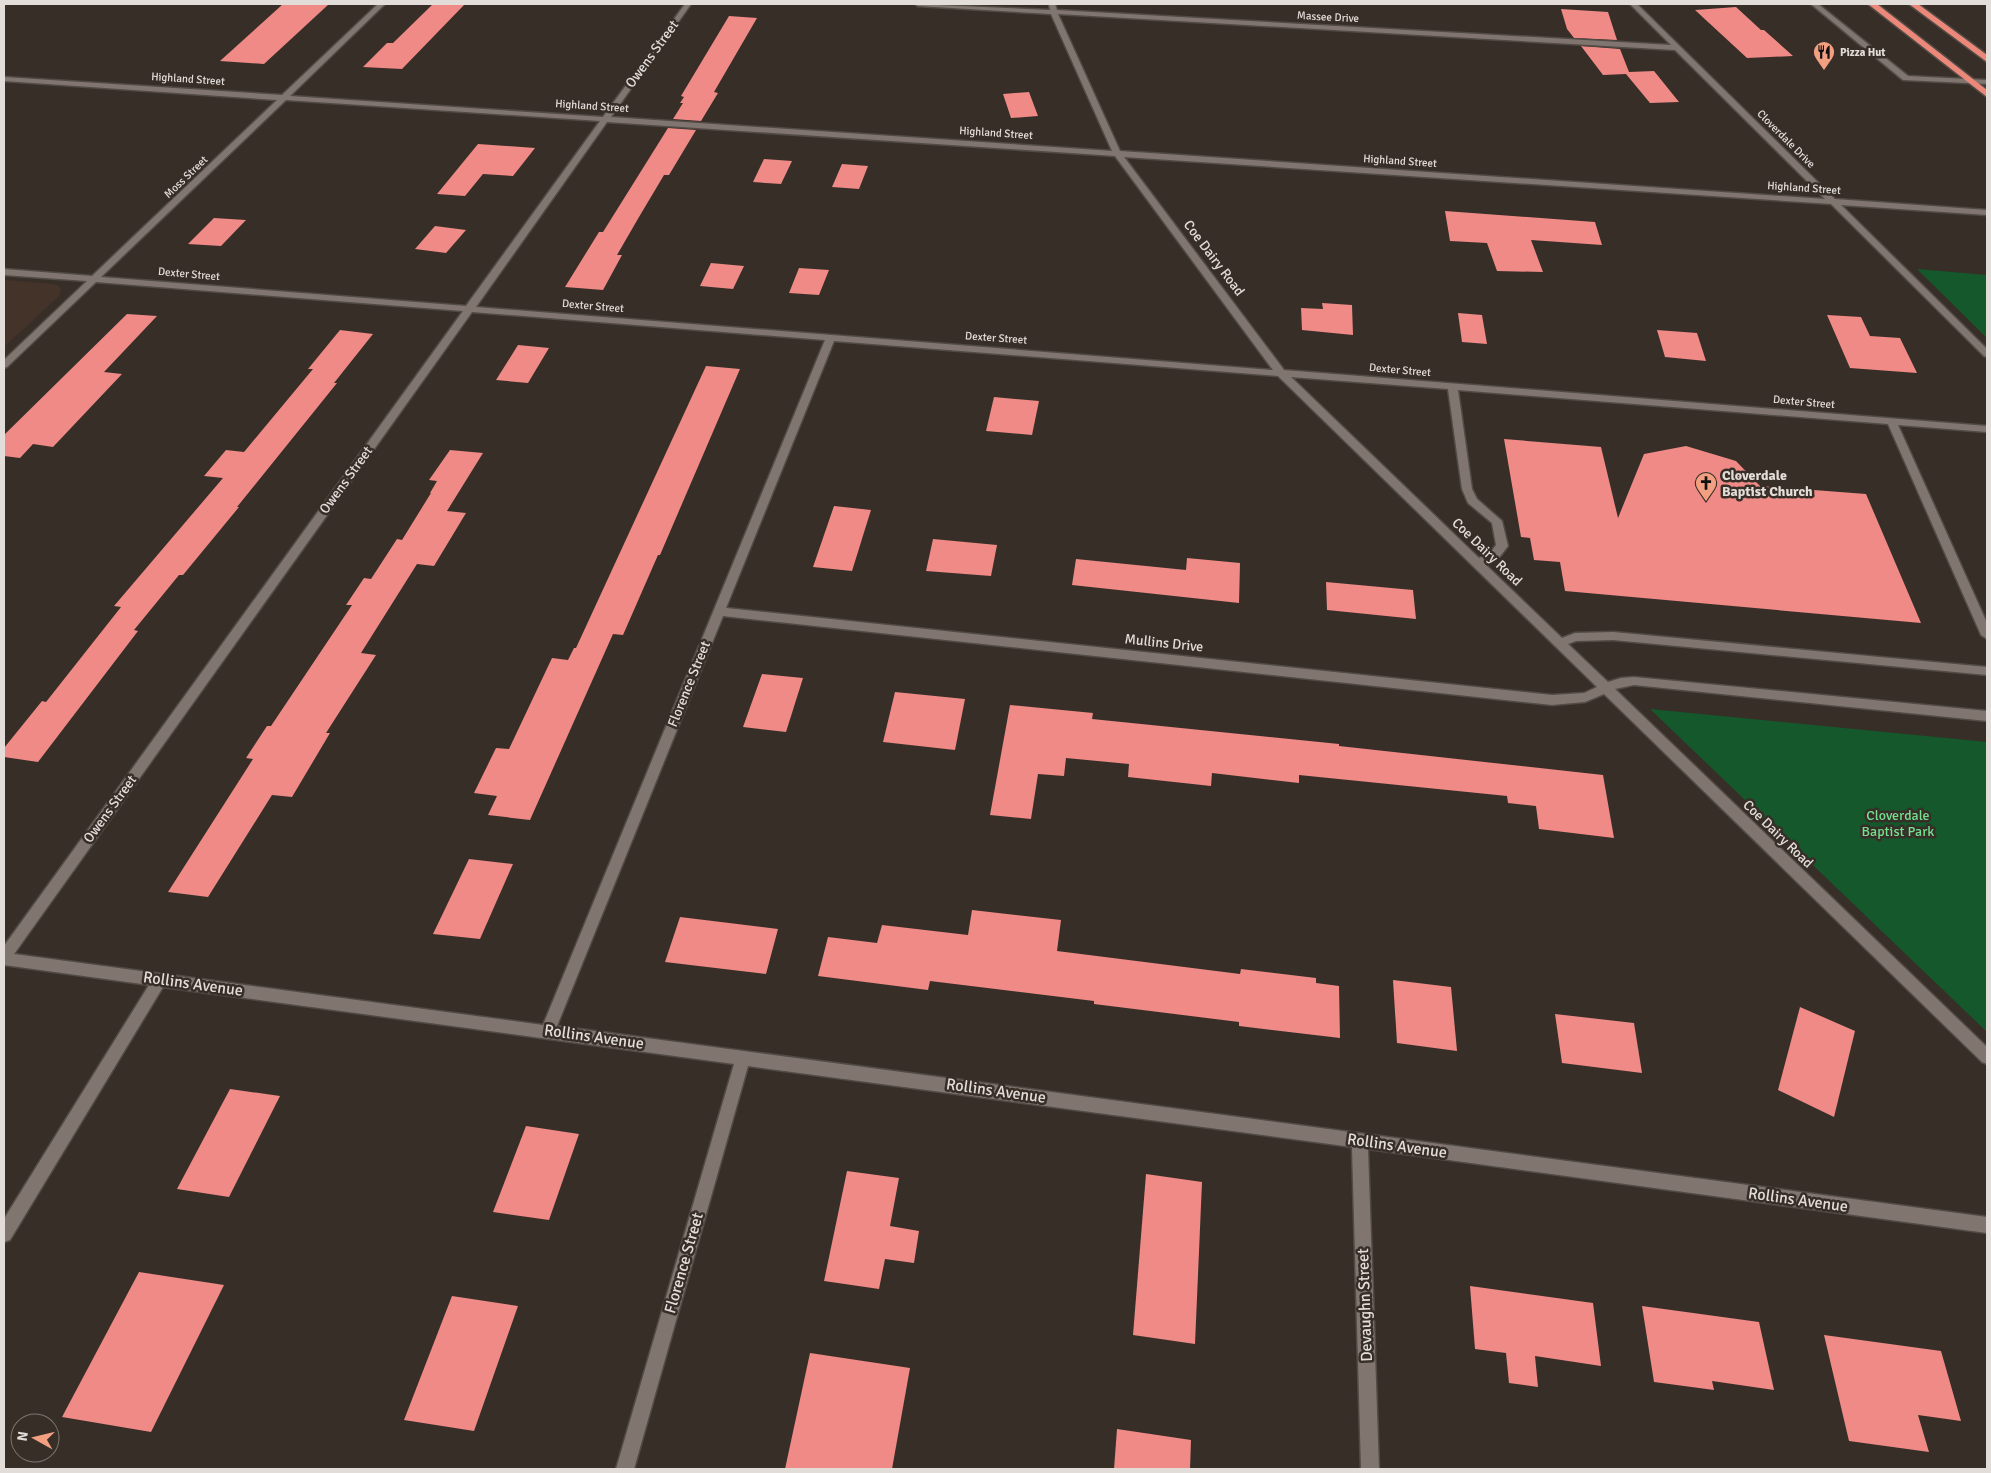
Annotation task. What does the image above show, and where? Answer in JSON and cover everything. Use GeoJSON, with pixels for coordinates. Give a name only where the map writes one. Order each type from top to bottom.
{"type":"FeatureCollection","features":[{"type":"Feature","properties":{"kind":"highway"},"geometry":{"type":"LineString","coordinates":[[1872,4],[1987,94]]}},
{"type":"Feature","properties":{"kind":"highway"},"geometry":{"type":"LineString","coordinates":[[1913,4],[1987,59]]}},
{"type":"Feature","properties":{"kind":"street","name":"Moss Street"},"geometry":{"type":"LineString","coordinates":[[4,365],[382,4]]}},
{"type":"Feature","properties":{"kind":"street","name":"Owens Street"},"geometry":{"type":"LineString","coordinates":[[4,958],[688,4]]}},
{"type":"Feature","properties":{"kind":"street","name":"Massee Drive"},"geometry":{"type":"LineString","coordinates":[[918,4],[1053,8],[1678,48]]}},
{"type":"Feature","properties":{"kind":"street","name":"Cloverdale Drive"},"geometry":{"type":"LineString","coordinates":[[1633,4],[1987,354]]}},
{"type":"Feature","properties":{"kind":"street"},"geometry":{"type":"LineString","coordinates":[[1814,4],[1906,78],[1934,78],[1973,83],[1987,82]]}},
{"type":"Feature","properties":{"kind":"street","name":"Coe Dairy Road"},"geometry":{"type":"LineString","coordinates":[[1053,8],[1117,153],[1281,373],[1987,1057]]}},
{"type":"Feature","properties":{"kind":"street","name":"Highland Street"},"geometry":{"type":"LineString","coordinates":[[4,79],[1987,212]]}},
{"type":"Feature","properties":{"kind":"street","name":"Dexter Street"},"geometry":{"type":"LineString","coordinates":[[4,272],[1987,429]]}},
{"type":"Feature","properties":{"kind":"street","name":"Florence Street"},"geometry":{"type":"LineString","coordinates":[[548,1031],[830,338]]}},
{"type":"Feature","properties":{"kind":"street"},"geometry":{"type":"LineString","coordinates":[[1453,387],[1467,489],[1472,501],[1497,521],[1502,546],[1494,556],[1476,563]]}},
{"type":"Feature","properties":{"kind":"street"},"geometry":{"type":"LineString","coordinates":[[1892,422],[1981,611],[1987,635]]}},
{"type":"Feature","properties":{"kind":"street","name":"Mullins Drive"},"geometry":{"type":"LineString","coordinates":[[718,611],[1552,700],[1585,697],[1605,687],[1621,682],[1634,681],[1987,716]]}},
{"type":"Feature","properties":{"kind":"street"},"geometry":{"type":"LineString","coordinates":[[1560,643],[1575,637],[1613,636],[1987,671]]}},
{"type":"Feature","properties":{"kind":"street","name":"Rollins Avenue"},"geometry":{"type":"LineString","coordinates":[[4,958],[1987,1225]]}},
{"type":"Feature","properties":{"kind":"street"},"geometry":{"type":"LineString","coordinates":[[4,1234],[160,979]]}},
{"type":"Feature","properties":{"kind":"street","name":"Florence Street"},"geometry":{"type":"LineString","coordinates":[[625,1469],[744,1057]]}},
{"type":"Feature","properties":{"kind":"street","name":"Devaughn Street"},"geometry":{"type":"LineString","coordinates":[[1360,1142],[1370,1469]]}},
{"type":"Feature","properties":{"kind":"shaded area"},"geometry":{"type":"Polygon","coordinates":[[[4,280],[53,284],[59,286],[61,290],[59,296],[4,347],[4,280]]]}},
{"type":"Feature","properties":{"kind":"green space"},"geometry":{"type":"Polygon","coordinates":[[[1917,269],[1987,275],[1987,338],[1917,269]]]}},
{"type":"Feature","properties":{"kind":"green space","name":"Cloverdale Baptist Park"},"geometry":{"type":"Polygon","coordinates":[[[1650,709],[1987,742],[1987,1032],[1650,709]]]}},
{"type":"Feature","properties":{"kind":"building"},"geometry":{"type":"Polygon","coordinates":[[[283,4],[329,4],[264,64],[220,61],[283,4]]]}},
{"type":"Feature","properties":{"kind":"building"},"geometry":{"type":"Polygon","coordinates":[[[433,4],[465,4],[402,69],[363,67],[387,43],[393,43],[433,4]]]}},
{"type":"Feature","properties":{"kind":"building"},"geometry":{"type":"Polygon","coordinates":[[[1736,7],[1793,56],[1747,58],[1695,10],[1736,7]]]}},
{"type":"Feature","properties":{"kind":"building"},"geometry":{"type":"Polygon","coordinates":[[[1561,9],[1608,12],[1617,40],[1574,38],[1567,29],[1561,9]]]}},
{"type":"Feature","properties":{"kind":"building"},"geometry":{"type":"Polygon","coordinates":[[[729,16],[757,18],[714,92],[718,93],[701,121],[673,119],[683,103],[680,103],[684,97],[681,96],[729,16]]]}},
{"type":"Feature","properties":{"kind":"building"},"geometry":{"type":"Polygon","coordinates":[[[1581,46],[1620,49],[1629,72],[1654,71],[1679,102],[1650,103],[1626,74],[1603,75],[1581,46]]]}},
{"type":"Feature","properties":{"kind":"building"},"geometry":{"type":"Polygon","coordinates":[[[1029,92],[1038,116],[1011,118],[1003,94],[1029,92]]]}},
{"type":"Feature","properties":{"kind":"building"},"geometry":{"type":"Polygon","coordinates":[[[668,128],[696,130],[669,175],[664,175],[639,217],[617,255],[622,255],[603,290],[565,287],[599,232],[603,232],[668,128]]]}},
{"type":"Feature","properties":{"kind":"building"},"geometry":{"type":"Polygon","coordinates":[[[478,144],[535,148],[513,176],[483,174],[465,196],[437,194],[478,144]]]}},
{"type":"Feature","properties":{"kind":"building"},"geometry":{"type":"Polygon","coordinates":[[[764,159],[792,161],[781,184],[753,182],[764,159]]]}},
{"type":"Feature","properties":{"kind":"building"},"geometry":{"type":"Polygon","coordinates":[[[842,164],[868,166],[859,189],[832,187],[842,164]]]}},
{"type":"Feature","properties":{"kind":"building"},"geometry":{"type":"Polygon","coordinates":[[[1445,211],[1595,222],[1602,245],[1531,240],[1543,272],[1497,271],[1487,243],[1450,241],[1445,211]]]}},
{"type":"Feature","properties":{"kind":"building"},"geometry":{"type":"Polygon","coordinates":[[[214,218],[246,220],[221,246],[188,244],[214,218]]]}},
{"type":"Feature","properties":{"kind":"building"},"geometry":{"type":"Polygon","coordinates":[[[435,226],[466,230],[446,253],[415,249],[435,226]]]}},
{"type":"Feature","properties":{"kind":"building"},"geometry":{"type":"Polygon","coordinates":[[[711,263],[744,266],[733,289],[700,286],[711,263]]]}},
{"type":"Feature","properties":{"kind":"building"},"geometry":{"type":"Polygon","coordinates":[[[799,268],[829,270],[819,295],[789,293],[799,268]]]}},
{"type":"Feature","properties":{"kind":"building"},"geometry":{"type":"Polygon","coordinates":[[[1322,303],[1352,305],[1353,335],[1302,330],[1301,308],[1323,309],[1322,303]]]}},
{"type":"Feature","properties":{"kind":"building"},"geometry":{"type":"Polygon","coordinates":[[[1458,313],[1482,315],[1487,344],[1462,342],[1458,313]]]}},
{"type":"Feature","properties":{"kind":"building"},"geometry":{"type":"Polygon","coordinates":[[[127,314],[157,316],[104,372],[122,374],[53,447],[33,444],[20,458],[4,456],[4,435],[127,314]]]}},
{"type":"Feature","properties":{"kind":"building"},"geometry":{"type":"Polygon","coordinates":[[[1827,315],[1861,317],[1870,336],[1900,338],[1917,373],[1850,368],[1827,315]]]}},
{"type":"Feature","properties":{"kind":"building"},"geometry":{"type":"Polygon","coordinates":[[[340,330],[373,334],[334,383],[337,383],[237,507],[239,507],[183,575],[179,575],[134,630],[138,631],[38,762],[4,757],[4,748],[42,701],[46,702],[121,607],[114,606],[223,478],[204,476],[226,450],[244,452],[313,369],[308,369],[340,330]]]}},
{"type":"Feature","properties":{"kind":"building"},"geometry":{"type":"Polygon","coordinates":[[[1657,330],[1697,333],[1706,361],[1665,357],[1657,330]]]}},
{"type":"Feature","properties":{"kind":"building"},"geometry":{"type":"Polygon","coordinates":[[[518,345],[549,348],[528,383],[496,380],[518,345]]]}},
{"type":"Feature","properties":{"kind":"building"},"geometry":{"type":"Polygon","coordinates":[[[706,366],[740,369],[660,555],[658,555],[623,635],[613,634],[530,820],[488,815],[497,796],[474,793],[496,748],[509,749],[552,658],[568,660],[574,648],[576,648],[706,366]]]}},
{"type":"Feature","properties":{"kind":"building"},"geometry":{"type":"Polygon","coordinates":[[[994,397],[1039,401],[1032,435],[986,431],[994,397]]]}},
{"type":"Feature","properties":{"kind":"building"},"geometry":{"type":"Polygon","coordinates":[[[1504,439],[1601,447],[1618,518],[1644,454],[1686,446],[1736,461],[1760,486],[1866,494],[1921,623],[1565,591],[1560,562],[1534,560],[1530,538],[1521,537],[1504,439]]]}},
{"type":"Feature","properties":{"kind":"building"},"geometry":{"type":"Polygon","coordinates":[[[450,450],[483,453],[447,511],[466,513],[434,566],[417,564],[361,653],[376,655],[326,733],[330,733],[292,797],[272,795],[208,897],[168,892],[253,759],[246,758],[267,726],[271,726],[352,605],[346,605],[364,578],[371,579],[397,539],[402,540],[437,481],[429,480],[450,450]]]}},
{"type":"Feature","properties":{"kind":"building"},"geometry":{"type":"Polygon","coordinates":[[[834,506],[871,510],[852,571],[813,567],[834,506]]]}},
{"type":"Feature","properties":{"kind":"building"},"geometry":{"type":"Polygon","coordinates":[[[933,539],[997,545],[991,576],[926,571],[933,539]]]}},
{"type":"Feature","properties":{"kind":"building"},"geometry":{"type":"Polygon","coordinates":[[[1187,558],[1240,563],[1239,603],[1072,585],[1076,559],[1186,570],[1187,558]]]}},
{"type":"Feature","properties":{"kind":"building"},"geometry":{"type":"Polygon","coordinates":[[[1326,582],[1413,590],[1416,619],[1327,610],[1326,582]]]}},
{"type":"Feature","properties":{"kind":"building"},"geometry":{"type":"Polygon","coordinates":[[[762,674],[803,678],[786,732],[743,727],[762,674]]]}},
{"type":"Feature","properties":{"kind":"building"},"geometry":{"type":"Polygon","coordinates":[[[895,692],[965,699],[955,750],[883,742],[895,692]]]}},
{"type":"Feature","properties":{"kind":"building"},"geometry":{"type":"Polygon","coordinates":[[[1010,705],[1093,713],[1092,719],[1339,744],[1339,746],[1603,775],[1614,838],[1539,829],[1536,806],[1508,803],[1507,796],[1299,775],[1299,783],[1212,773],[1211,786],[1128,777],[1129,764],[1066,758],[1064,776],[1038,774],[1031,819],[990,815],[1010,705]]]}},
{"type":"Feature","properties":{"kind":"building"},"geometry":{"type":"Polygon","coordinates":[[[469,859],[513,864],[480,939],[433,934],[469,859]]]}},
{"type":"Feature","properties":{"kind":"building"},"geometry":{"type":"Polygon","coordinates":[[[972,910],[1061,920],[1057,951],[1240,974],[1241,969],[1316,978],[1316,983],[1339,986],[1340,1038],[1239,1026],[1239,1022],[1094,1004],[1094,1001],[930,981],[928,990],[818,976],[828,937],[877,943],[882,925],[968,935],[972,910]]]}},
{"type":"Feature","properties":{"kind":"building"},"geometry":{"type":"Polygon","coordinates":[[[680,917],[778,929],[766,974],[665,962],[680,917]]]}},
{"type":"Feature","properties":{"kind":"building"},"geometry":{"type":"Polygon","coordinates":[[[1393,980],[1451,987],[1457,1051],[1397,1043],[1393,980]]]}},
{"type":"Feature","properties":{"kind":"building"},"geometry":{"type":"Polygon","coordinates":[[[1800,1007],[1855,1031],[1834,1117],[1778,1090],[1800,1007]]]}},
{"type":"Feature","properties":{"kind":"building"},"geometry":{"type":"Polygon","coordinates":[[[1555,1014],[1634,1023],[1642,1073],[1562,1063],[1555,1014]]]}},
{"type":"Feature","properties":{"kind":"building"},"geometry":{"type":"Polygon","coordinates":[[[230,1089],[280,1096],[229,1197],[177,1189],[230,1089]]]}},
{"type":"Feature","properties":{"kind":"building"},"geometry":{"type":"Polygon","coordinates":[[[526,1126],[579,1134],[549,1220],[493,1212],[526,1126]]]}},
{"type":"Feature","properties":{"kind":"building"},"geometry":{"type":"Polygon","coordinates":[[[847,1171],[899,1178],[890,1226],[919,1231],[914,1263],[885,1259],[879,1289],[824,1281],[847,1171]]]}},
{"type":"Feature","properties":{"kind":"building"},"geometry":{"type":"Polygon","coordinates":[[[1146,1174],[1202,1182],[1195,1344],[1133,1335],[1146,1174]]]}},
{"type":"Feature","properties":{"kind":"building"},"geometry":{"type":"Polygon","coordinates":[[[139,1272],[224,1285],[151,1432],[62,1417],[139,1272]]]}},
{"type":"Feature","properties":{"kind":"building"},"geometry":{"type":"Polygon","coordinates":[[[1470,1286],[1593,1303],[1601,1366],[1535,1356],[1538,1387],[1509,1383],[1506,1353],[1475,1349],[1470,1286]]]}},
{"type":"Feature","properties":{"kind":"building"},"geometry":{"type":"Polygon","coordinates":[[[452,1296],[518,1306],[474,1431],[404,1420],[452,1296]]]}},
{"type":"Feature","properties":{"kind":"building"},"geometry":{"type":"Polygon","coordinates":[[[1642,1306],[1759,1322],[1774,1390],[1712,1381],[1714,1390],[1654,1382],[1642,1306]]]}},
{"type":"Feature","properties":{"kind":"building"},"geometry":{"type":"Polygon","coordinates":[[[1824,1335],[1941,1351],[1961,1421],[1918,1415],[1929,1452],[1849,1441],[1824,1335]]]}},
{"type":"Feature","properties":{"kind":"building"},"geometry":{"type":"Polygon","coordinates":[[[810,1353],[910,1368],[892,1469],[785,1469],[810,1353]]]}},
{"type":"Feature","properties":{"kind":"building"},"geometry":{"type":"Polygon","coordinates":[[[1117,1429],[1191,1440],[1190,1469],[1114,1469],[1117,1429]]]}},
{"type":"Feature","properties":{"kind":"place","name":"Pizza Hut"},"geometry":{"type":"Point","coordinates":[1824,71]}},
{"type":"Feature","properties":{"kind":"place","name":"Cloverdale Baptist Church"},"geometry":{"type":"Point","coordinates":[1706,502]}}]}
